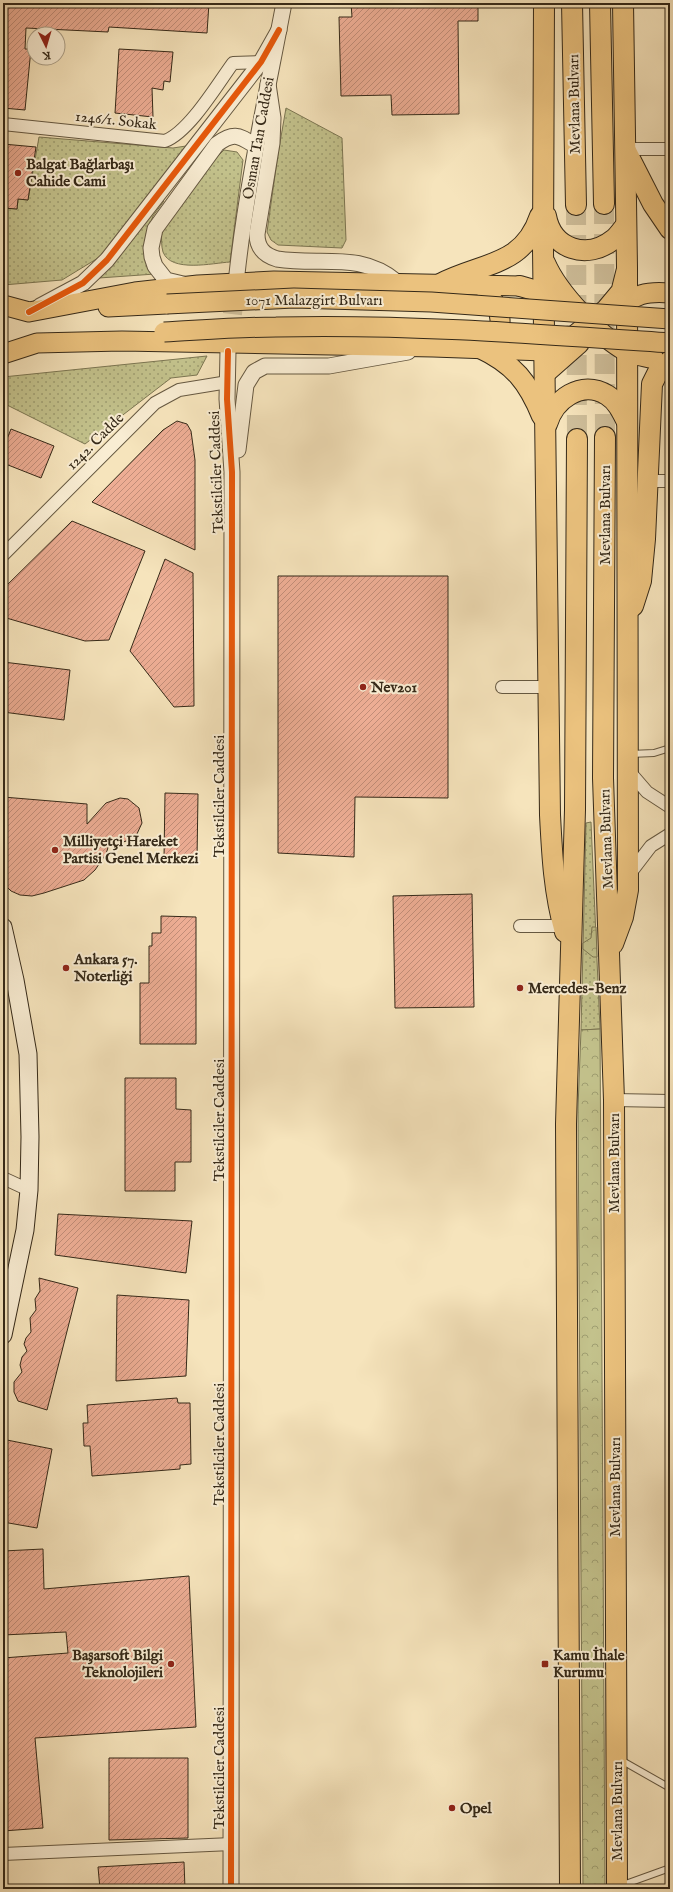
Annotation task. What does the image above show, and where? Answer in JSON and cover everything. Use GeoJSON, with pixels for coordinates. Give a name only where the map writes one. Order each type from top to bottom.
{"type":"FeatureCollection","features":[{"type":"Feature","properties":{"kind":"highway"},"geometry":{"type":"LineString","coordinates":[[544,3],[543,260],[550,816],[553,869],[557,901],[570,947]]}},
{"type":"Feature","properties":{"kind":"highway","name":"Mevlana Bulvarı"},"geometry":{"type":"LineString","coordinates":[[572,3],[576,205]]}},
{"type":"Feature","properties":{"kind":"highway","name":"Mevlana Bulvarı"},"geometry":{"type":"LineString","coordinates":[[600,3],[604,204]]}},
{"type":"Feature","properties":{"kind":"highway"},"geometry":{"type":"LineString","coordinates":[[610,949],[619,931],[628,890],[627,267],[623,3]]}},
{"type":"Feature","properties":{"kind":"highway"},"geometry":{"type":"LineString","coordinates":[[625,149],[633,162],[653,204],[670,229]]}},
{"type":"Feature","properties":{"kind":"highway"},"geometry":{"type":"LineString","coordinates":[[544,202],[548,225],[552,233],[562,244],[573,249],[587,250],[602,246],[614,239],[626,225]]}},
{"type":"Feature","properties":{"kind":"highway"},"geometry":{"type":"LineString","coordinates":[[440,284],[456,276],[496,262],[516,253],[531,236],[544,202]]}},
{"type":"Feature","properties":{"kind":"highway"},"geometry":{"type":"LineString","coordinates":[[543,260],[562,293],[613,355],[627,376]]}},
{"type":"Feature","properties":{"kind":"highway"},"geometry":{"type":"LineString","coordinates":[[520,286],[544,293],[591,328],[627,351],[664,360],[652,384],[649,481],[641,581],[638,595],[627,618]]}},
{"type":"Feature","properties":{"kind":"highway"},"geometry":{"type":"LineString","coordinates":[[480,348],[508,363],[521,376],[533,395],[546,425]]}},
{"type":"Feature","properties":{"kind":"highway"},"geometry":{"type":"LineString","coordinates":[[546,425],[553,409],[563,398],[573,393],[587,390],[601,392],[610,397],[618,406],[627,422]]}},
{"type":"Feature","properties":{"kind":"highway","name":"Mevlana Bulvarı"},"geometry":{"type":"LineString","coordinates":[[606,437],[603,778],[614,1100],[613,1215],[619,1888]]}},
{"type":"Feature","properties":{"kind":"highway","name":"Mevlana Bulvarı"},"geometry":{"type":"LineString","coordinates":[[570,1889],[566,1124],[575,810],[577,439]]}},
{"type":"Feature","properties":{"kind":"main road","name":"1071 Malazgirt Bulvarı"},"geometry":{"type":"LineString","coordinates":[[545,374],[591,328],[621,290],[627,267]]}},
{"type":"Feature","properties":{"kind":"main road","name":"1071 Malazgirt Bulvarı"},"geometry":{"type":"LineString","coordinates":[[29,312],[135,292],[198,285],[274,281],[397,282],[520,286]]}},
{"type":"Feature","properties":{"kind":"main road"},"geometry":{"type":"LineString","coordinates":[[472,285],[490,297],[500,315],[498,335],[489,344],[480,348]]}},
{"type":"Feature","properties":{"kind":"main road","name":"1071 Malazgirt Bulvarı"},"geometry":{"type":"LineString","coordinates":[[3,344],[122,341],[480,348],[545,351],[565,343],[591,328],[627,302],[643,293],[670,293]]}},
{"type":"Feature","properties":{"kind":"main road","name":"1071 Malazgirt Bulvarı"},"geometry":{"type":"LineString","coordinates":[[3,313],[294,298],[432,302],[670,320]]}},
{"type":"Feature","properties":{"kind":"main road"},"geometry":{"type":"LineString","coordinates":[[3,305],[29,312]]}},
{"type":"Feature","properties":{"kind":"main road","name":"1071 Malazgirt Bulvarı"},"geometry":{"type":"LineString","coordinates":[[37,343],[164,332],[276,327],[445,329],[670,343]]}},
{"type":"Feature","properties":{"kind":"main road"},"geometry":{"type":"LineString","coordinates":[[3,354],[37,343]]}},
{"type":"Feature","properties":{"kind":"main road"},"geometry":{"type":"LineString","coordinates":[[3,927],[15,980],[28,1054],[29,1190],[25,1230],[6,1309],[3,1335]]}},
{"type":"Feature","properties":{"kind":"street","name":"Osman Tan Caddesi"},"geometry":{"type":"LineString","coordinates":[[237,274],[244,218],[256,146],[284,3]]}},
{"type":"Feature","properties":{"kind":"street"},"geometry":{"type":"LineString","coordinates":[[29,312],[82,283],[107,260],[261,62],[279,30]]}},
{"type":"Feature","properties":{"kind":"street","name":"1246/1. Sokak"},"geometry":{"type":"LineString","coordinates":[[3,124],[165,141],[173,138],[186,126],[233,63],[261,62]]}},
{"type":"Feature","properties":{"kind":"street"},"geometry":{"type":"LineString","coordinates":[[268,84],[273,118],[272,143],[257,234],[257,241],[262,252],[271,258],[288,261],[363,264],[380,270],[397,282]]}},
{"type":"Feature","properties":{"kind":"street"},"geometry":{"type":"LineString","coordinates":[[198,285],[166,280],[152,257],[151,248],[154,229],[217,144],[228,136],[239,136],[256,146]]}},
{"type":"Feature","properties":{"kind":"street"},"geometry":{"type":"LineString","coordinates":[[625,149],[670,149]]}},
{"type":"Feature","properties":{"kind":"street"},"geometry":{"type":"LineString","coordinates":[[232,497],[246,385],[254,372],[265,366],[329,366],[433,347]]}},
{"type":"Feature","properties":{"kind":"street","name":"Tekstilciler Caddesi"},"geometry":{"type":"LineString","coordinates":[[228,351],[232,497],[231,1889]]}},
{"type":"Feature","properties":{"kind":"street","name":"1242. Cadde"},"geometry":{"type":"LineString","coordinates":[[3,555],[155,403],[179,390],[228,382]]}},
{"type":"Feature","properties":{"kind":"street"},"geometry":{"type":"LineString","coordinates":[[649,481],[670,481]]}},
{"type":"Feature","properties":{"kind":"street"},"geometry":{"type":"LineString","coordinates":[[502,686],[548,687]]}},
{"type":"Feature","properties":{"kind":"street"},"geometry":{"type":"LineString","coordinates":[[628,762],[647,792],[670,807]]}},
{"type":"Feature","properties":{"kind":"street"},"geometry":{"type":"LineString","coordinates":[[628,877],[651,846],[670,834]]}},
{"type":"Feature","properties":{"kind":"street"},"geometry":{"type":"LineString","coordinates":[[520,926],[563,926]]}},
{"type":"Feature","properties":{"kind":"street"},"geometry":{"type":"LineString","coordinates":[[614,1100],[670,1102]]}},
{"type":"Feature","properties":{"kind":"street"},"geometry":{"type":"LineString","coordinates":[[3,1178],[29,1190]]}},
{"type":"Feature","properties":{"kind":"street"},"geometry":{"type":"LineString","coordinates":[[3,1854],[232,1844]]}},
{"type":"Feature","properties":{"kind":"lane"},"geometry":{"type":"LineString","coordinates":[[628,762],[670,748]]}},
{"type":"Feature","properties":{"kind":"lane"},"geometry":{"type":"LineString","coordinates":[[617,1757],[670,1788]]}},
{"type":"Feature","properties":{"kind":"lane"},"geometry":{"type":"LineString","coordinates":[[619,1888],[670,1868]]}},
{"type":"Feature","properties":{"kind":"green space"},"geometry":{"type":"Polygon","coordinates":[[[286,108],[342,138],[346,240],[342,248],[278,245],[271,240],[267,232],[286,108]]]}},
{"type":"Feature","properties":{"kind":"green space"},"geometry":{"type":"Polygon","coordinates":[[[39,137],[173,148],[186,146],[103,255],[62,280],[3,285],[3,208],[17,209],[18,199],[28,200],[39,137]]]}},
{"type":"Feature","properties":{"kind":"green space"},"geometry":{"type":"Polygon","coordinates":[[[224,150],[237,152],[243,160],[230,262],[203,265],[183,265],[174,263],[167,258],[163,252],[161,233],[213,161],[224,150]]]}},
{"type":"Feature","properties":{"kind":"green space"},"geometry":{"type":"Polygon","coordinates":[[[162,199],[164,201],[153,216],[150,224],[155,274],[99,278],[162,199]]]}},
{"type":"Feature","properties":{"kind":"green space"},"geometry":{"type":"Polygon","coordinates":[[[207,356],[197,375],[171,378],[85,444],[3,403],[3,377],[207,356]]]}},
{"type":"Feature","properties":{"kind":"green space"},"geometry":{"type":"Polygon","coordinates":[[[591,822],[600,1029],[581,1030],[586,823],[591,822]]]}},
{"type":"Feature","properties":{"kind":"green space"},"geometry":{"type":"Polygon","coordinates":[[[592,927],[596,927],[597,957],[593,957],[583,949],[583,943],[591,938],[592,927]]]}},
{"type":"Feature","properties":{"kind":"green space"},"geometry":{"type":"Polygon","coordinates":[[[600,1029],[605,1889],[583,1889],[578,1108],[581,1030],[600,1029]]]}},
{"type":"Feature","properties":{"kind":"building"},"geometry":{"type":"Polygon","coordinates":[[[3,3],[209,3],[207,33],[109,27],[108,32],[66,30],[66,26],[26,26],[26,66],[29,66],[25,110],[3,108],[3,3]]]}},
{"type":"Feature","properties":{"kind":"building"},"geometry":{"type":"Polygon","coordinates":[[[351,3],[478,3],[478,21],[458,21],[459,114],[392,115],[391,95],[341,96],[339,17],[352,17],[351,3]]]}},
{"type":"Feature","properties":{"kind":"building"},"geometry":{"type":"Polygon","coordinates":[[[119,49],[173,52],[170,82],[164,81],[163,90],[152,88],[153,117],[115,113],[119,49]]]}},
{"type":"Feature","properties":{"kind":"building","name":"Balgat Bağlarbaşı Cahide Cami"},"geometry":{"type":"Polygon","coordinates":[[[3,144],[36,147],[28,200],[18,199],[17,209],[3,208],[3,144]]]}},
{"type":"Feature","properties":{"kind":"building"},"geometry":{"type":"Polygon","coordinates":[[[177,421],[187,424],[191,431],[195,460],[195,550],[92,502],[163,430],[177,421]]]}},
{"type":"Feature","properties":{"kind":"building"},"geometry":{"type":"Polygon","coordinates":[[[11,429],[54,446],[41,478],[3,463],[3,449],[11,429]]]}},
{"type":"Feature","properties":{"kind":"building"},"geometry":{"type":"Polygon","coordinates":[[[72,521],[145,551],[109,640],[85,641],[3,617],[3,589],[72,521]]]}},
{"type":"Feature","properties":{"kind":"building"},"geometry":{"type":"Polygon","coordinates":[[[165,559],[193,573],[194,706],[174,707],[130,651],[165,559]]]}},
{"type":"Feature","properties":{"kind":"building","name":"Nev201"},"geometry":{"type":"Polygon","coordinates":[[[278,576],[448,576],[448,798],[355,797],[354,857],[278,853],[278,576]]]}},
{"type":"Feature","properties":{"kind":"building"},"geometry":{"type":"Polygon","coordinates":[[[3,662],[70,670],[64,720],[3,712],[3,662]]]}},
{"type":"Feature","properties":{"kind":"building"},"geometry":{"type":"Polygon","coordinates":[[[165,793],[198,794],[197,859],[164,858],[165,793]]]}},
{"type":"Feature","properties":{"kind":"building","name":"Milliyetçi Hareket Partisi Genel Merkezi"},"geometry":{"type":"Polygon","coordinates":[[[3,797],[87,804],[87,824],[106,803],[120,798],[128,799],[139,808],[142,823],[136,836],[130,840],[123,842],[110,841],[106,854],[95,870],[84,880],[32,896],[20,895],[11,891],[3,883],[3,797]]]}},
{"type":"Feature","properties":{"kind":"building"},"geometry":{"type":"Polygon","coordinates":[[[472,894],[474,1007],[395,1008],[393,896],[472,894]]]}},
{"type":"Feature","properties":{"kind":"building"},"geometry":{"type":"Polygon","coordinates":[[[161,916],[196,917],[196,1044],[140,1044],[140,983],[149,983],[149,946],[152,946],[152,933],[161,933],[161,916]]]}},
{"type":"Feature","properties":{"kind":"building"},"geometry":{"type":"Polygon","coordinates":[[[125,1078],[176,1078],[176,1109],[191,1110],[191,1162],[175,1162],[175,1191],[125,1191],[125,1078]]]}},
{"type":"Feature","properties":{"kind":"building"},"geometry":{"type":"Polygon","coordinates":[[[58,1214],[192,1221],[186,1273],[55,1255],[58,1214]]]}},
{"type":"Feature","properties":{"kind":"building"},"geometry":{"type":"Polygon","coordinates":[[[39,1278],[78,1288],[47,1410],[18,1401],[14,1392],[14,1382],[22,1372],[20,1365],[22,1357],[27,1351],[24,1344],[26,1338],[31,1332],[30,1318],[36,1310],[35,1299],[40,1291],[39,1278]]]}},
{"type":"Feature","properties":{"kind":"building"},"geometry":{"type":"Polygon","coordinates":[[[117,1295],[189,1300],[186,1376],[116,1381],[117,1295]]]}},
{"type":"Feature","properties":{"kind":"building"},"geometry":{"type":"Polygon","coordinates":[[[177,1398],[178,1403],[190,1403],[191,1464],[180,1465],[180,1469],[92,1476],[90,1446],[84,1446],[83,1423],[88,1423],[87,1405],[177,1398]]]}},
{"type":"Feature","properties":{"kind":"building"},"geometry":{"type":"Polygon","coordinates":[[[7,1440],[52,1449],[37,1528],[3,1522],[3,1459],[7,1440]]]}},
{"type":"Feature","properties":{"kind":"building"},"geometry":{"type":"Polygon","coordinates":[[[43,1549],[44,1589],[189,1576],[196,1727],[35,1738],[43,1828],[3,1831],[3,1658],[68,1653],[66,1632],[3,1635],[3,1551],[43,1549]]]}},
{"type":"Feature","properties":{"kind":"building"},"geometry":{"type":"Polygon","coordinates":[[[109,1758],[188,1758],[188,1838],[109,1840],[109,1758]]]}},
{"type":"Feature","properties":{"kind":"building"},"geometry":{"type":"Polygon","coordinates":[[[184,1862],[185,1889],[100,1889],[98,1867],[184,1862]]]}},
{"type":"Feature","properties":{"kind":"tunnel"},"geometry":{"type":"LineString","coordinates":[[604,204],[605,437]]}},
{"type":"Feature","properties":{"kind":"tunnel"},"geometry":{"type":"LineString","coordinates":[[576,205],[577,439]]}},
{"type":"Feature","properties":{"kind":"tunnel"},"geometry":{"type":"LineString","coordinates":[[229,343],[236,284]]}},
{"type":"Feature","properties":{"kind":"cycle path"},"geometry":{"type":"LineString","coordinates":[[29,312],[83,283],[107,260],[261,62],[279,30]]}},
{"type":"Feature","properties":{"kind":"cycle path"},"geometry":{"type":"LineString","coordinates":[[228,351],[227,399],[232,472],[231,1889]]}},
{"type":"Feature","properties":{"kind":"place","name":"Balgat Bağlarbaşı Cahide Cami"},"geometry":{"type":"Point","coordinates":[18,173]}},
{"type":"Feature","properties":{"kind":"place","name":"Nev201"},"geometry":{"type":"Point","coordinates":[363,687]}},
{"type":"Feature","properties":{"kind":"place","name":"Milliyetçi Hareket Partisi Genel Merkezi"},"geometry":{"type":"Point","coordinates":[55,850]}},
{"type":"Feature","properties":{"kind":"place","name":"Ankara 57. Noterliği"},"geometry":{"type":"Point","coordinates":[66,968]}},
{"type":"Feature","properties":{"kind":"place","name":"Mercedes-Benz"},"geometry":{"type":"Point","coordinates":[520,988]}},
{"type":"Feature","properties":{"kind":"place","name":"Başarsoft Bilgi Teknolojileri"},"geometry":{"type":"Point","coordinates":[171,1664]}},
{"type":"Feature","properties":{"kind":"place","name":"Kamu İhale Kurumu"},"geometry":{"type":"Point","coordinates":[545,1664]}},
{"type":"Feature","properties":{"kind":"place","name":"Opel"},"geometry":{"type":"Point","coordinates":[452,1808]}}]}
